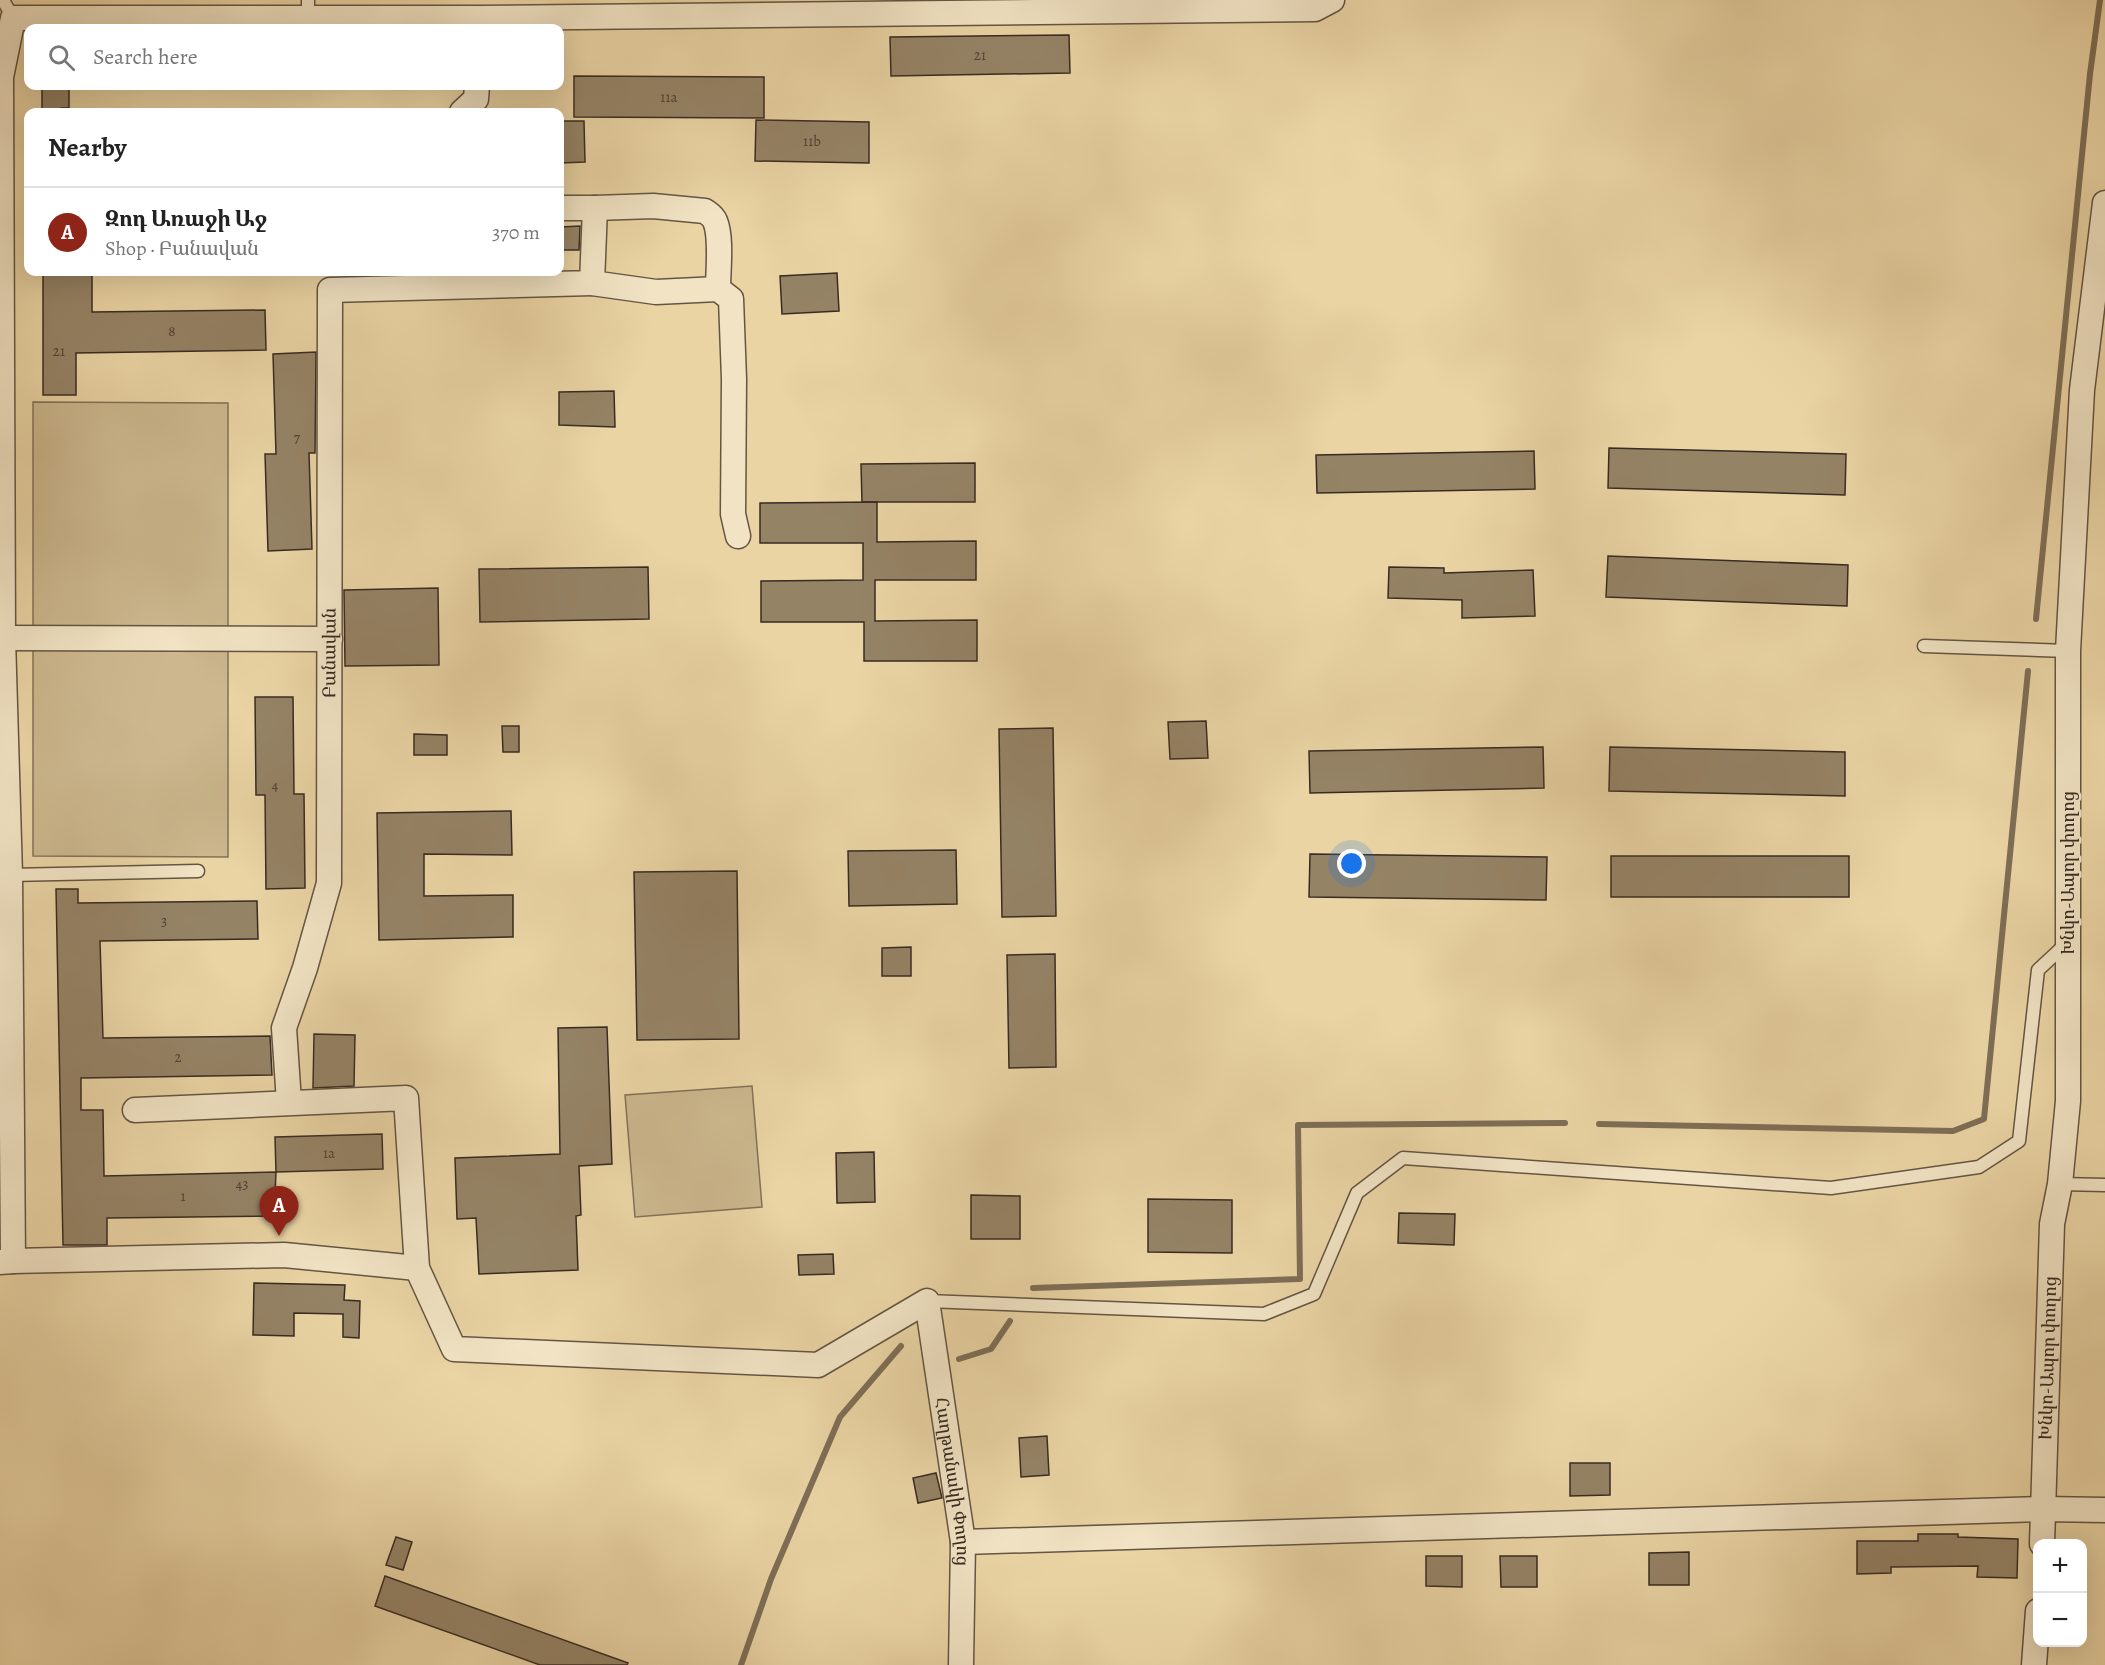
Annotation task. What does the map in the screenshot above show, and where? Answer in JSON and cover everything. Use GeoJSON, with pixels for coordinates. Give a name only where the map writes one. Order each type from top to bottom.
{"type":"FeatureCollection","features":[{"type":"Feature","properties":{"kind":"street"},"geometry":{"type":"LineString","coordinates":[[417,1268],[284,1255],[7,1261],[10,875],[3,638],[1,77],[8,9],[308,9],[479,23],[1028,6],[1254,4],[1315,9],[1332,0]]}},
{"type":"Feature","properties":{"kind":"street"},"geometry":{"type":"LineString","coordinates":[[466,108],[476,99],[477,90]]}},
{"type":"Feature","properties":{"kind":"street","name":"Խնկո-Ապոր փողոց"},"geometry":{"type":"LineString","coordinates":[[2042,1539],[2052,1224],[2060,1184],[2068,1101],[2068,651],[2082,390],[2105,203]]}},
{"type":"Feature","properties":{"kind":"street"},"geometry":{"type":"LineString","coordinates":[[564,207],[652,206],[705,211],[716,223],[718,289]]}},
{"type":"Feature","properties":{"kind":"street"},"geometry":{"type":"LineString","coordinates":[[592,283],[595,208]]}},
{"type":"Feature","properties":{"kind":"street"},"geometry":{"type":"LineString","coordinates":[[424,279],[592,283],[656,292],[718,289],[731,299],[734,379],[734,514],[738,536]]}},
{"type":"Feature","properties":{"kind":"street","name":"Բանավան"},"geometry":{"type":"LineString","coordinates":[[289,1102],[284,1028],[305,968],[330,883],[330,290],[424,279]]}},
{"type":"Feature","properties":{"kind":"street"},"geometry":{"type":"LineString","coordinates":[[3,638],[330,639]]}},
{"type":"Feature","properties":{"kind":"street"},"geometry":{"type":"LineString","coordinates":[[135,1110],[406,1098],[417,1268],[453,1348],[818,1365],[927,1301]]}},
{"type":"Feature","properties":{"kind":"street","name":"Հաղթանակի Փողոց"},"geometry":{"type":"LineString","coordinates":[[927,1301],[963,1542],[961,1665]]}},
{"type":"Feature","properties":{"kind":"street"},"geometry":{"type":"LineString","coordinates":[[963,1542],[2044,1509],[2105,1510]]}},
{"type":"Feature","properties":{"kind":"street"},"geometry":{"type":"LineString","coordinates":[[2034,1665],[2035,1647]]}},
{"type":"Feature","properties":{"kind":"lane"},"geometry":{"type":"LineString","coordinates":[[1924,646],[2068,651]]}},
{"type":"Feature","properties":{"kind":"lane"},"geometry":{"type":"LineString","coordinates":[[10,875],[198,871]]}},
{"type":"Feature","properties":{"kind":"lane"},"geometry":{"type":"LineString","coordinates":[[927,1301],[1264,1314],[1314,1294],[1357,1193],[1403,1158],[1831,1188],[1979,1167],[2019,1141],[2038,970],[2068,943]]}},
{"type":"Feature","properties":{"kind":"lane"},"geometry":{"type":"LineString","coordinates":[[2060,1184],[2105,1185]]}},
{"type":"Feature","properties":{"kind":"shaded area"},"geometry":{"type":"Polygon","coordinates":[[[33,402],[228,403],[228,857],[33,856],[33,402]]]}},
{"type":"Feature","properties":{"kind":"shaded area"},"geometry":{"type":"Polygon","coordinates":[[[752,1086],[762,1207],[635,1217],[625,1095],[752,1086]]]}},
{"type":"Feature","properties":{"kind":"building"},"geometry":{"type":"Polygon","coordinates":[[[1069,35],[1070,73],[891,76],[890,37],[1069,35]]]}},
{"type":"Feature","properties":{"kind":"building"},"geometry":{"type":"Polygon","coordinates":[[[574,76],[764,77],[764,118],[574,117],[574,76]]]}},
{"type":"Feature","properties":{"kind":"building"},"geometry":{"type":"Polygon","coordinates":[[[42,90],[69,90],[69,108],[42,108],[42,90]]]}},
{"type":"Feature","properties":{"kind":"building"},"geometry":{"type":"Polygon","coordinates":[[[756,120],[869,122],[869,163],[755,161],[756,120]]]}},
{"type":"Feature","properties":{"kind":"building"},"geometry":{"type":"Polygon","coordinates":[[[564,121],[584,121],[585,162],[564,163],[564,121]]]}},
{"type":"Feature","properties":{"kind":"building"},"geometry":{"type":"Polygon","coordinates":[[[580,226],[579,250],[564,250],[564,227],[580,226]]]}},
{"type":"Feature","properties":{"kind":"building"},"geometry":{"type":"Polygon","coordinates":[[[837,273],[839,311],[782,314],[780,276],[837,273]]]}},
{"type":"Feature","properties":{"kind":"building"},"geometry":{"type":"Polygon","coordinates":[[[43,276],[92,276],[92,312],[265,310],[266,350],[76,353],[76,395],[43,395],[43,276]]]}},
{"type":"Feature","properties":{"kind":"building"},"geometry":{"type":"Polygon","coordinates":[[[316,352],[315,453],[309,453],[312,549],[268,551],[265,454],[276,454],[273,354],[316,352]]]}},
{"type":"Feature","properties":{"kind":"building"},"geometry":{"type":"Polygon","coordinates":[[[614,391],[615,427],[559,425],[559,392],[614,391]]]}},
{"type":"Feature","properties":{"kind":"building"},"geometry":{"type":"Polygon","coordinates":[[[1609,448],[1846,454],[1845,495],[1608,488],[1609,448]]]}},
{"type":"Feature","properties":{"kind":"building"},"geometry":{"type":"Polygon","coordinates":[[[1534,451],[1535,489],[1317,493],[1316,455],[1534,451]]]}},
{"type":"Feature","properties":{"kind":"building"},"geometry":{"type":"Polygon","coordinates":[[[975,463],[975,502],[862,502],[861,464],[975,463]]]}},
{"type":"Feature","properties":{"kind":"building"},"geometry":{"type":"Polygon","coordinates":[[[877,502],[877,542],[976,541],[976,580],[875,580],[875,621],[977,620],[977,661],[864,661],[864,622],[761,622],[761,581],[863,580],[863,543],[760,543],[760,503],[877,502]]]}},
{"type":"Feature","properties":{"kind":"building"},"geometry":{"type":"Polygon","coordinates":[[[1608,556],[1848,565],[1847,606],[1606,597],[1608,556]]]}},
{"type":"Feature","properties":{"kind":"building"},"geometry":{"type":"Polygon","coordinates":[[[648,567],[649,619],[480,622],[479,569],[648,567]]]}},
{"type":"Feature","properties":{"kind":"building"},"geometry":{"type":"Polygon","coordinates":[[[1389,567],[1444,568],[1444,573],[1533,570],[1535,616],[1462,618],[1462,600],[1388,598],[1389,567]]]}},
{"type":"Feature","properties":{"kind":"building"},"geometry":{"type":"Polygon","coordinates":[[[438,588],[439,665],[345,666],[344,590],[438,588]]]}},
{"type":"Feature","properties":{"kind":"building"},"geometry":{"type":"Polygon","coordinates":[[[255,697],[293,697],[294,794],[304,794],[305,888],[266,889],[265,795],[256,795],[255,697]]]}},
{"type":"Feature","properties":{"kind":"building"},"geometry":{"type":"Polygon","coordinates":[[[1206,721],[1208,758],[1170,759],[1168,722],[1206,721]]]}},
{"type":"Feature","properties":{"kind":"building"},"geometry":{"type":"Polygon","coordinates":[[[502,726],[519,726],[519,752],[503,752],[502,726]]]}},
{"type":"Feature","properties":{"kind":"building"},"geometry":{"type":"Polygon","coordinates":[[[1053,728],[1056,916],[1002,917],[999,729],[1053,728]]]}},
{"type":"Feature","properties":{"kind":"building"},"geometry":{"type":"Polygon","coordinates":[[[414,734],[447,735],[447,755],[414,755],[414,734]]]}},
{"type":"Feature","properties":{"kind":"building"},"geometry":{"type":"Polygon","coordinates":[[[1543,747],[1544,788],[1310,793],[1309,751],[1543,747]]]}},
{"type":"Feature","properties":{"kind":"building"},"geometry":{"type":"Polygon","coordinates":[[[1610,747],[1845,752],[1845,796],[1609,791],[1610,747]]]}},
{"type":"Feature","properties":{"kind":"building"},"geometry":{"type":"Polygon","coordinates":[[[511,811],[512,855],[424,854],[424,896],[513,895],[513,937],[379,940],[377,813],[511,811]]]}},
{"type":"Feature","properties":{"kind":"building"},"geometry":{"type":"Polygon","coordinates":[[[956,850],[957,904],[849,906],[848,851],[956,850]]]}},
{"type":"Feature","properties":{"kind":"building"},"geometry":{"type":"Polygon","coordinates":[[[1310,854],[1547,857],[1546,900],[1309,897],[1310,854]]]}},
{"type":"Feature","properties":{"kind":"building"},"geometry":{"type":"Polygon","coordinates":[[[1611,856],[1849,856],[1849,897],[1611,897],[1611,856]]]}},
{"type":"Feature","properties":{"kind":"building"},"geometry":{"type":"Polygon","coordinates":[[[737,871],[739,1039],[637,1040],[634,872],[737,871]]]}},
{"type":"Feature","properties":{"kind":"building"},"geometry":{"type":"Polygon","coordinates":[[[56,889],[78,889],[78,903],[257,901],[258,939],[100,941],[103,1038],[270,1036],[272,1075],[81,1078],[81,1110],[103,1110],[104,1176],[276,1172],[274,1216],[107,1218],[107,1245],[63,1245],[56,889]]]}},
{"type":"Feature","properties":{"kind":"building"},"geometry":{"type":"Polygon","coordinates":[[[911,947],[911,976],[882,976],[882,948],[911,947]]]}},
{"type":"Feature","properties":{"kind":"building"},"geometry":{"type":"Polygon","coordinates":[[[1055,954],[1056,1067],[1009,1068],[1007,955],[1055,954]]]}},
{"type":"Feature","properties":{"kind":"building"},"geometry":{"type":"Polygon","coordinates":[[[607,1027],[612,1164],[579,1166],[581,1215],[576,1216],[578,1270],[479,1274],[476,1218],[457,1219],[455,1158],[560,1154],[558,1028],[607,1027]]]}},
{"type":"Feature","properties":{"kind":"building"},"geometry":{"type":"Polygon","coordinates":[[[314,1034],[355,1035],[354,1086],[313,1088],[314,1034]]]}},
{"type":"Feature","properties":{"kind":"building"},"geometry":{"type":"Polygon","coordinates":[[[382,1134],[383,1169],[276,1172],[275,1137],[382,1134]]]}},
{"type":"Feature","properties":{"kind":"building"},"geometry":{"type":"Polygon","coordinates":[[[874,1152],[875,1202],[837,1203],[836,1153],[874,1152]]]}},
{"type":"Feature","properties":{"kind":"building"},"geometry":{"type":"Polygon","coordinates":[[[971,1195],[1020,1196],[1020,1239],[971,1239],[971,1195]]]}},
{"type":"Feature","properties":{"kind":"building"},"geometry":{"type":"Polygon","coordinates":[[[1148,1199],[1232,1200],[1232,1253],[1148,1252],[1148,1199]]]}},
{"type":"Feature","properties":{"kind":"building"},"geometry":{"type":"Polygon","coordinates":[[[1399,1213],[1455,1214],[1454,1245],[1398,1243],[1399,1213]]]}},
{"type":"Feature","properties":{"kind":"building"},"geometry":{"type":"Polygon","coordinates":[[[833,1254],[834,1274],[799,1275],[798,1255],[833,1254]]]}},
{"type":"Feature","properties":{"kind":"building"},"geometry":{"type":"Polygon","coordinates":[[[254,1283],[345,1285],[344,1300],[360,1301],[359,1338],[343,1337],[343,1314],[294,1313],[294,1336],[253,1335],[254,1283]]]}},
{"type":"Feature","properties":{"kind":"building"},"geometry":{"type":"Polygon","coordinates":[[[1047,1436],[1049,1475],[1021,1477],[1019,1438],[1047,1436]]]}},
{"type":"Feature","properties":{"kind":"building"},"geometry":{"type":"Polygon","coordinates":[[[1570,1463],[1610,1463],[1610,1495],[1570,1496],[1570,1463]]]}},
{"type":"Feature","properties":{"kind":"building"},"geometry":{"type":"Polygon","coordinates":[[[936,1473],[942,1498],[918,1503],[913,1478],[936,1473]]]}},
{"type":"Feature","properties":{"kind":"building"},"geometry":{"type":"Polygon","coordinates":[[[1918,1534],[1958,1534],[1958,1537],[2018,1539],[2017,1578],[1977,1577],[1978,1566],[1891,1567],[1891,1573],[1857,1574],[1857,1541],[1918,1541],[1918,1534]]]}},
{"type":"Feature","properties":{"kind":"building"},"geometry":{"type":"Polygon","coordinates":[[[396,1537],[412,1542],[403,1570],[386,1565],[396,1537]]]}},
{"type":"Feature","properties":{"kind":"building"},"geometry":{"type":"Polygon","coordinates":[[[1689,1552],[1689,1585],[1649,1585],[1649,1553],[1689,1552]]]}},
{"type":"Feature","properties":{"kind":"building"},"geometry":{"type":"Polygon","coordinates":[[[1426,1556],[1462,1556],[1462,1587],[1426,1586],[1426,1556]]]}},
{"type":"Feature","properties":{"kind":"building"},"geometry":{"type":"Polygon","coordinates":[[[1500,1556],[1537,1556],[1537,1587],[1501,1587],[1500,1556]]]}},
{"type":"Feature","properties":{"kind":"building"},"geometry":{"type":"Polygon","coordinates":[[[385,1576],[628,1663],[627,1665],[540,1665],[375,1606],[385,1576]]]}},
{"type":"Feature","properties":{"kind":"waterway"},"geometry":{"type":"LineString","coordinates":[[2036,619],[2090,74],[2100,0]]}},
{"type":"Feature","properties":{"kind":"waterway"},"geometry":{"type":"LineString","coordinates":[[1599,1124],[1953,1131],[1984,1119],[2028,671]]}},
{"type":"Feature","properties":{"kind":"waterway"},"geometry":{"type":"LineString","coordinates":[[1033,1288],[1300,1279],[1298,1125],[1565,1123]]}},
{"type":"Feature","properties":{"kind":"waterway"},"geometry":{"type":"LineString","coordinates":[[959,1359],[991,1349],[1010,1321]]}},
{"type":"Feature","properties":{"kind":"waterway"},"geometry":{"type":"LineString","coordinates":[[741,1665],[771,1579],[840,1417],[901,1346]]}},
{"type":"Feature","properties":{"kind":"place","name":"Զոդ Առաջի Աջ"},"geometry":{"type":"Point","coordinates":[279,1236]}}]}
